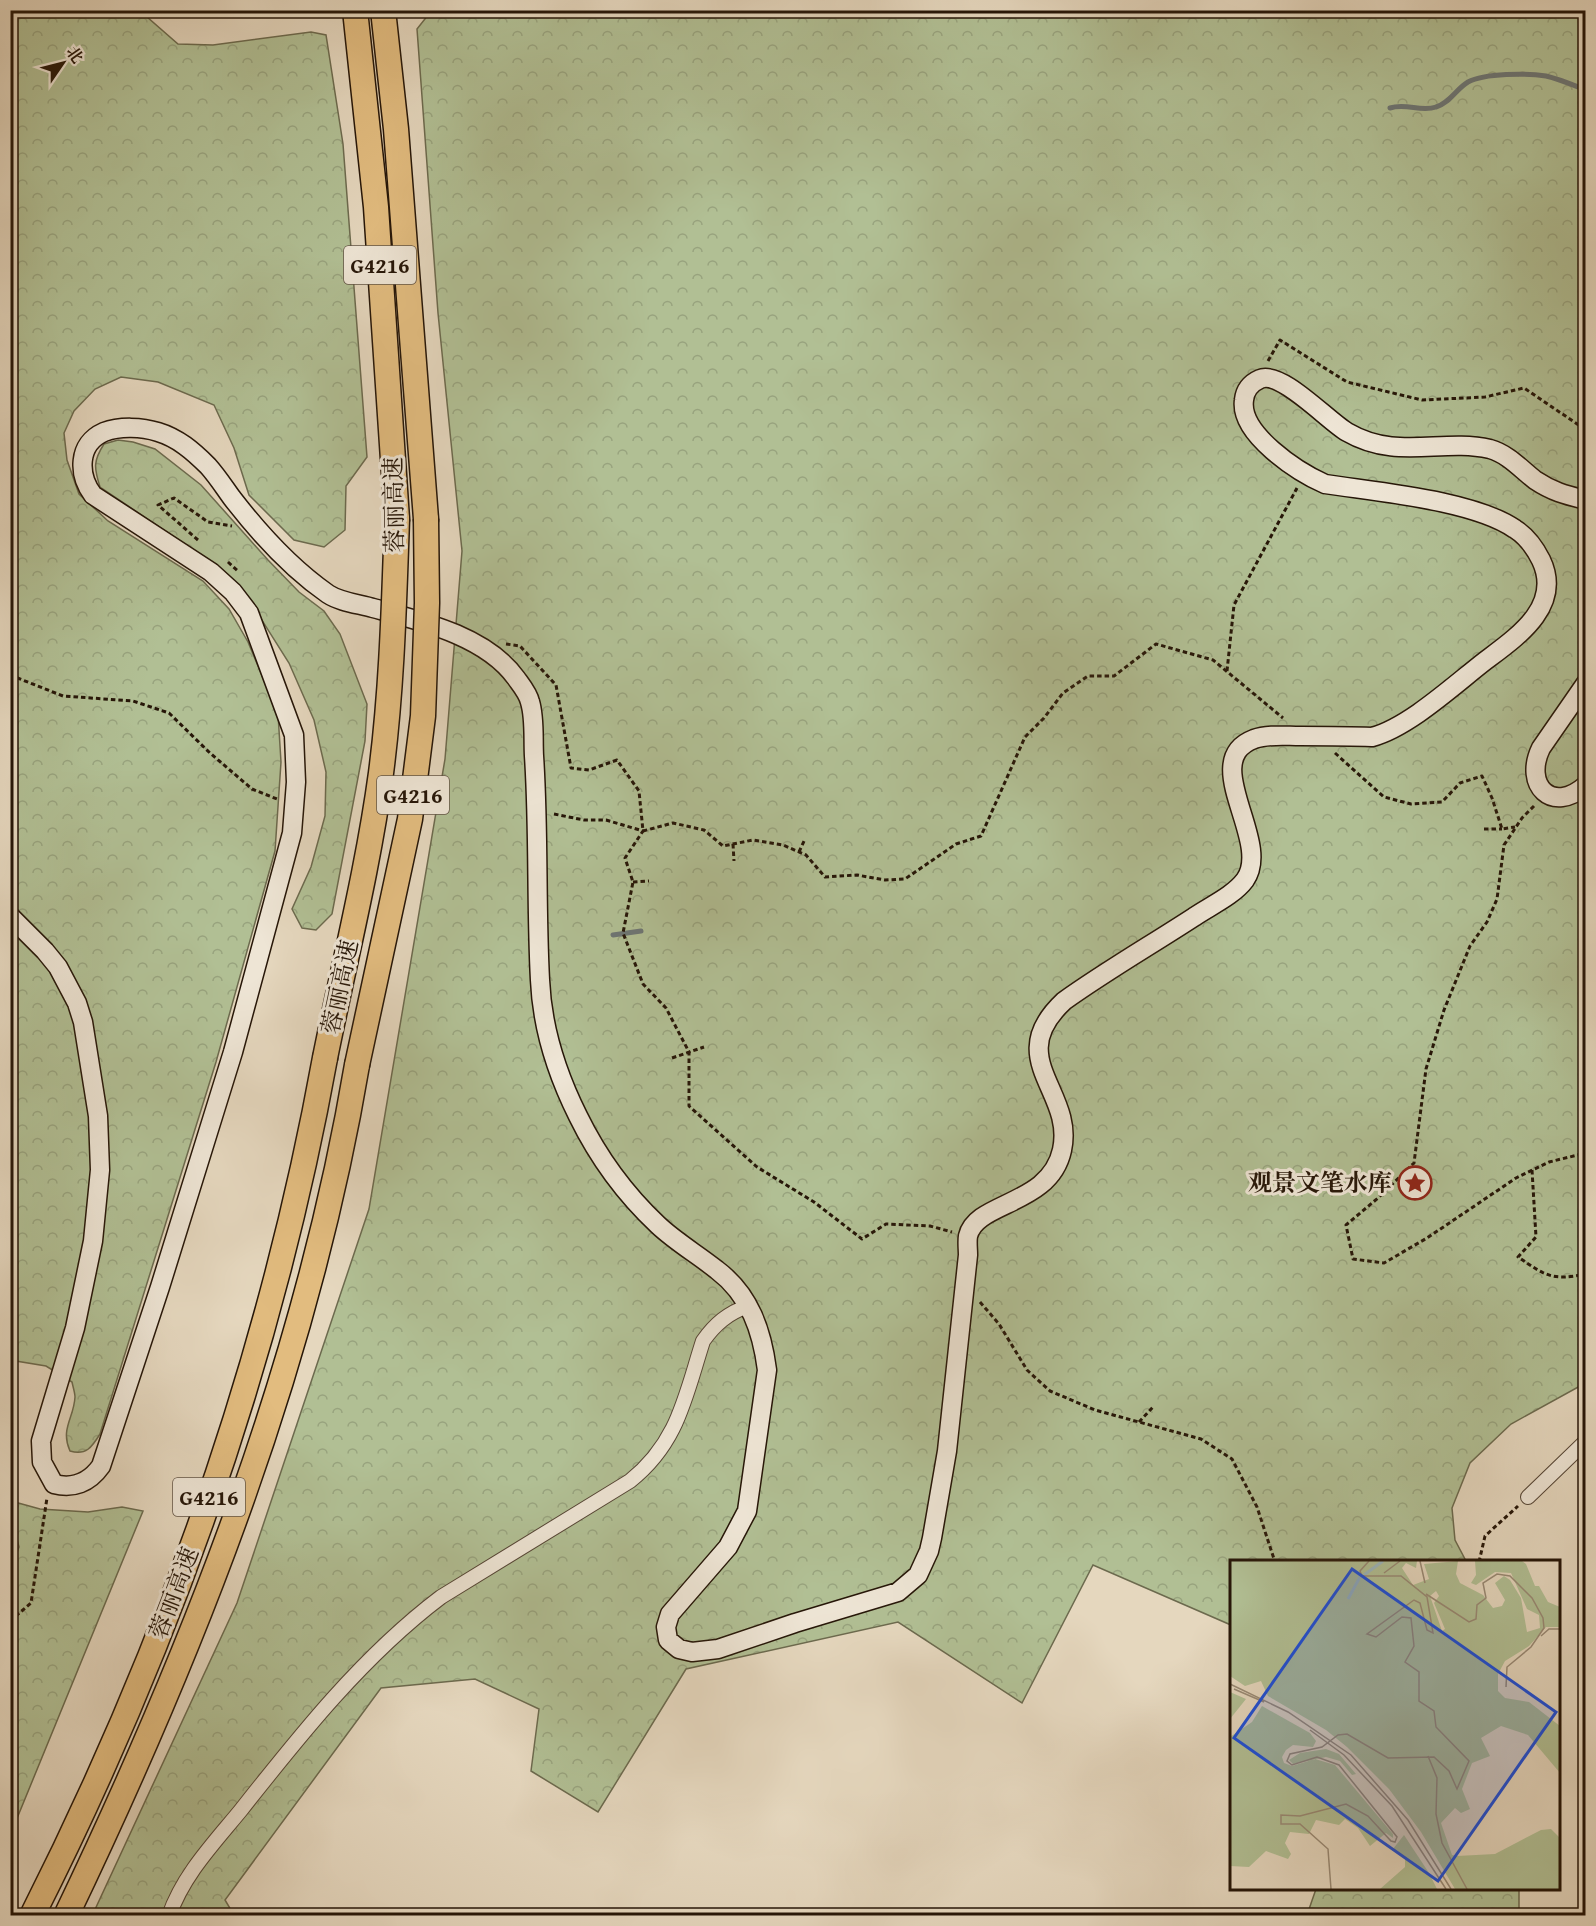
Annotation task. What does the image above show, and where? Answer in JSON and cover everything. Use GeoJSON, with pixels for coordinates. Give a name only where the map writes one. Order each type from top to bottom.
{"type":"FeatureCollection","features":[{"type":"Feature","properties":{"kind":"highway","name":"蓉丽高速"},"geometry":{"type":"LineString","coordinates":[[32,1916],[77,1823],[141,1677],[186,1563],[221,1462],[269,1304],[292,1217],[312,1130],[369,848],[390,702],[397,519],[376,207],[356,10]]}},
{"type":"Feature","properties":{"kind":"highway","name":"蓉丽高速"},"geometry":{"type":"LineString","coordinates":[[66,1916],[135,1766],[179,1663],[253,1467],[281,1382],[312,1275],[344,1144],[357,1065],[410,819],[422,728],[427,603],[426,519],[396,129],[383,10]]}},
{"type":"Feature","properties":{"kind":"street"},"geometry":{"type":"LineString","coordinates":[[10,916],[58,967],[77,1003],[83,1022],[98,1116],[99,1197],[85,1285],[69,1351],[41,1440],[42,1462],[54,1484],[63,1486],[81,1484],[96,1473],[101,1466],[160,1287],[233,1052],[292,834],[295,806],[294,735],[249,613],[233,592],[211,572],[93,495],[83,477],[84,457],[92,442],[105,432],[119,429],[147,429],[187,446],[210,468],[253,523],[275,546],[331,596],[398,614],[469,640],[504,663],[523,688],[530,702],[537,813],[540,982],[549,1037],[566,1090],[591,1140],[622,1187],[658,1226],[720,1271],[737,1288],[759,1327],[767,1370],[747,1511],[728,1547],[669,1614],[666,1627],[668,1640],[679,1649],[692,1652],[718,1649],[898,1592],[918,1575],[932,1538],[946,1451],[968,1236],[982,1217],[1038,1188],[1047,1180],[1058,1165],[1063,1149],[1062,1126],[1056,1102],[1041,1065],[1038,1048],[1042,1028],[1054,1011],[1076,993],[1214,904],[1244,881],[1250,872],[1252,859],[1249,839],[1232,780],[1232,764],[1236,753],[1242,746],[1255,739],[1273,736],[1372,736],[1387,733],[1504,647],[1531,622],[1544,600],[1547,578],[1539,557],[1525,538],[1514,528],[1484,514],[1441,502],[1325,484],[1274,452],[1262,440],[1246,418],[1244,397],[1247,390],[1255,382],[1266,377],[1275,379],[1287,385],[1345,431],[1364,441],[1411,448],[1472,447],[1492,450],[1505,456],[1537,481],[1560,494],[1586,500]]}},
{"type":"Feature","properties":{"kind":"street"},"geometry":{"type":"LineString","coordinates":[[1586,683],[1536,759],[1534,770],[1537,782],[1543,791],[1559,799],[1571,796],[1586,786]]}},
{"type":"Feature","properties":{"kind":"street"},"geometry":{"type":"LineString","coordinates":[[169,1916],[177,1896],[194,1869],[258,1788],[379,1648],[441,1597],[630,1482],[651,1463],[676,1424],[703,1341],[718,1322],[738,1309],[748,1306]]}},
{"type":"Feature","properties":{"kind":"street"},"geometry":{"type":"LineString","coordinates":[[1528,1497],[1586,1441]]}},
{"type":"Feature","properties":{"kind":"path"},"geometry":{"type":"LineString","coordinates":[[1255,382],[1280,340],[1347,382],[1422,400],[1485,397],[1524,388],[1586,430]]}},
{"type":"Feature","properties":{"kind":"path"},"geometry":{"type":"LineString","coordinates":[[1227,671],[1234,605],[1305,473]]}},
{"type":"Feature","properties":{"kind":"path"},"geometry":{"type":"LineString","coordinates":[[500,643],[520,646],[556,685],[571,768],[589,771],[617,760],[639,791],[643,831],[625,858],[633,882],[623,933],[643,984],[666,1008],[689,1052],[689,1106],[757,1167],[814,1202],[862,1239],[886,1224],[930,1226],[968,1236]]}},
{"type":"Feature","properties":{"kind":"path"},"geometry":{"type":"LineString","coordinates":[[537,813],[557,814],[584,820],[606,820],[643,831],[673,823],[704,830],[723,846],[753,840],[783,845],[806,855],[825,878],[857,875],[885,880],[905,879],[956,844],[981,836],[1025,737],[1044,718],[1063,693],[1088,676],[1114,676],[1156,644],[1214,660],[1304,736]]}},
{"type":"Feature","properties":{"kind":"path"},"geometry":{"type":"LineString","coordinates":[[10,675],[63,696],[133,701],[169,713],[210,753],[252,789],[295,806]]}},
{"type":"Feature","properties":{"kind":"path"},"geometry":{"type":"LineString","coordinates":[[1332,750],[1384,797],[1411,804],[1442,802],[1460,783],[1482,777],[1502,829]]}},
{"type":"Feature","properties":{"kind":"path"},"geometry":{"type":"LineString","coordinates":[[1559,799],[1537,804],[1515,827],[1504,845],[1497,899],[1487,922],[1470,946],[1444,1010],[1426,1070],[1414,1163],[1346,1226],[1353,1258],[1384,1263],[1427,1238],[1516,1178],[1549,1162],[1586,1153]]}},
{"type":"Feature","properties":{"kind":"path"},"geometry":{"type":"LineString","coordinates":[[1484,829],[1515,827]]}},
{"type":"Feature","properties":{"kind":"path"},"geometry":{"type":"LineString","coordinates":[[799,852],[805,839]]}},
{"type":"Feature","properties":{"kind":"path"},"geometry":{"type":"LineString","coordinates":[[733,844],[734,861]]}},
{"type":"Feature","properties":{"kind":"path"},"geometry":{"type":"LineString","coordinates":[[633,882],[649,881]]}},
{"type":"Feature","properties":{"kind":"path"},"geometry":{"type":"LineString","coordinates":[[672,1058],[704,1047]]}},
{"type":"Feature","properties":{"kind":"path"},"geometry":{"type":"LineString","coordinates":[[1532,1170],[1536,1237],[1518,1257],[1541,1272],[1563,1279],[1586,1274]]}},
{"type":"Feature","properties":{"kind":"path"},"geometry":{"type":"LineString","coordinates":[[965,1283],[999,1324],[1028,1370],[1050,1391],[1095,1410],[1201,1439],[1232,1459],[1257,1507],[1274,1560]]}},
{"type":"Feature","properties":{"kind":"path"},"geometry":{"type":"LineString","coordinates":[[1139,1422],[1153,1407]]}},
{"type":"Feature","properties":{"kind":"path"},"geometry":{"type":"LineString","coordinates":[[10,1622],[31,1603],[50,1478]]}},
{"type":"Feature","properties":{"kind":"path"},"geometry":{"type":"LineString","coordinates":[[1479,1560],[1485,1536],[1528,1497]]}},
{"type":"Feature","properties":{"kind":"green space"},"geometry":{"type":"Polygon","coordinates":[[[432,10],[1585,11],[1585,1385],[1511,1424],[1470,1463],[1452,1508],[1455,1540],[1465,1560],[1230,1560],[1230,1625],[1093,1565],[1022,1703],[898,1622],[686,1669],[598,1812],[531,1771],[539,1709],[475,1679],[381,1688],[225,1900],[234,1915],[92,1916],[237,1603],[369,1209],[445,759],[462,551],[438,313],[417,29],[432,10]]]}},
{"type":"Feature","properties":{"kind":"green space"},"geometry":{"type":"Polygon","coordinates":[[[10,11],[117,11],[147,17],[178,44],[213,45],[311,32],[326,35],[343,144],[367,457],[346,486],[345,530],[324,547],[294,540],[249,495],[234,448],[214,405],[158,382],[121,377],[95,389],[74,411],[64,433],[67,460],[79,494],[108,521],[203,581],[229,609],[248,642],[278,714],[281,762],[275,851],[216,1062],[100,1434],[88,1449],[80,1452],[70,1451],[66,1436],[75,1397],[72,1382],[46,1366],[10,1360],[10,11]]]}},
{"type":"Feature","properties":{"kind":"green space"},"geometry":{"type":"Polygon","coordinates":[[[118,440],[155,449],[201,485],[299,592],[324,611],[340,634],[367,704],[365,741],[332,914],[316,930],[302,928],[292,909],[311,867],[325,816],[326,772],[314,720],[289,663],[253,606],[204,557],[100,487],[96,460],[104,444],[118,440]]]}},
{"type":"Feature","properties":{"kind":"green space"},"geometry":{"type":"Polygon","coordinates":[[[11,1501],[40,1509],[88,1512],[122,1507],[143,1511],[11,1833],[10,1571],[19,1547],[11,1516],[11,1501]]]}},
{"type":"Feature","properties":{"kind":"green space"},"geometry":{"type":"Polygon","coordinates":[[[1316,1890],[1519,1890],[1519,1915],[1307,1915],[1316,1890]]]}},
{"type":"Feature","properties":{"kind":"waterway"},"geometry":{"type":"LineString","coordinates":[[1390,108],[1436,107],[1468,82],[1495,75],[1546,76],[1586,90]]}},
{"type":"Feature","properties":{"kind":"waterway"},"geometry":{"type":"LineString","coordinates":[[613,935],[641,931]]}},
{"type":"Feature","properties":{"kind":"place","name":"观景文笔水库"},"geometry":{"type":"Point","coordinates":[1415,1183]}}]}
